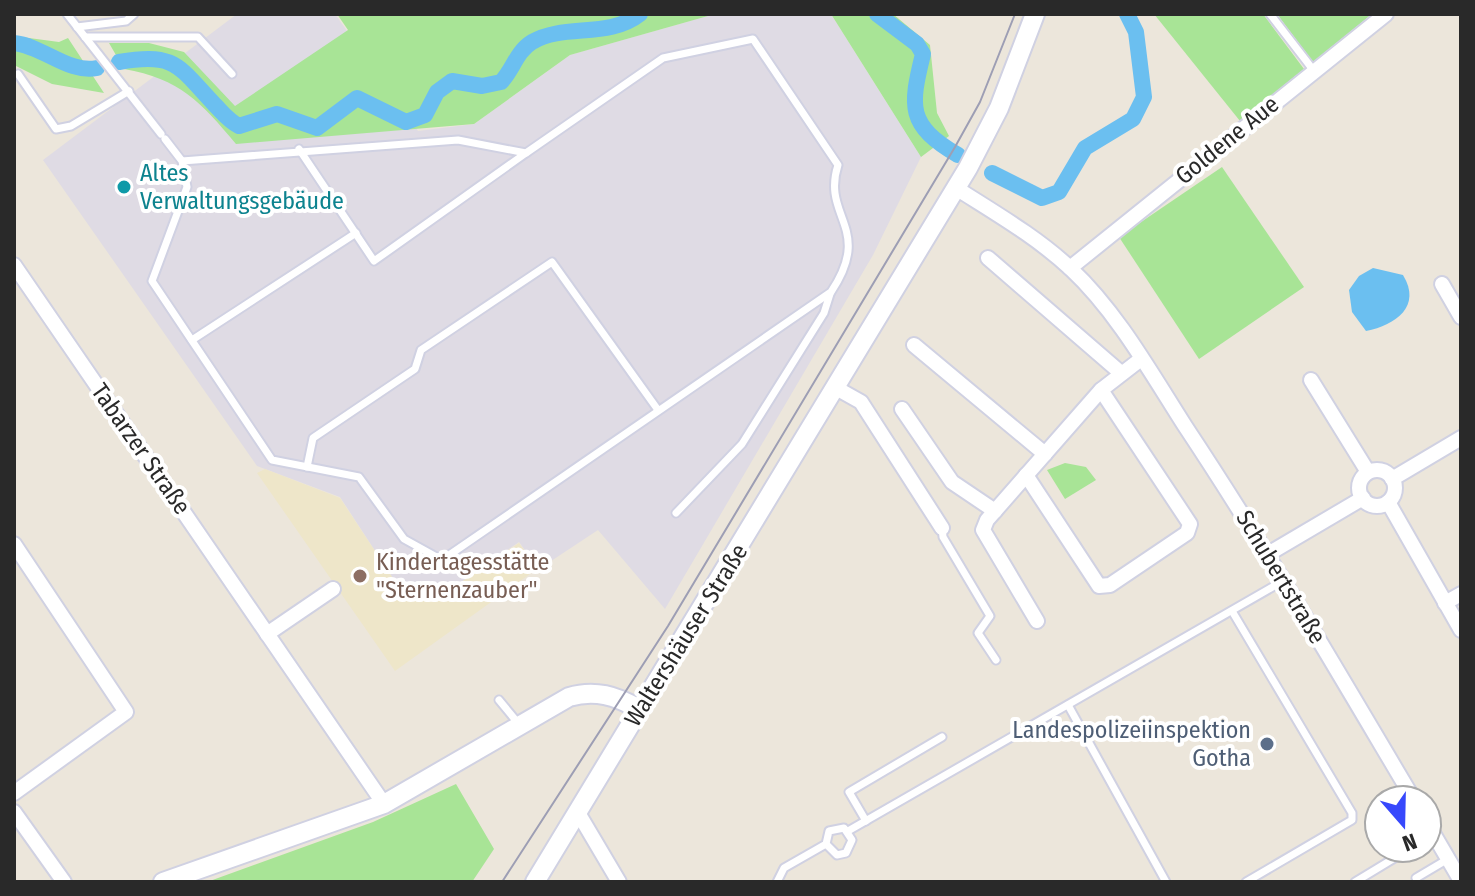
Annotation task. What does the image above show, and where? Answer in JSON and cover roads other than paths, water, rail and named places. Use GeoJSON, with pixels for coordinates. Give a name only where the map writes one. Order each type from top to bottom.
{"type":"FeatureCollection","features":[{"type":"Feature","properties":{"kind":"main road","name":"Waltershäuser Straße"},"geometry":{"type":"LineString","coordinates":[[535,882],[956,188],[999,108],[1034,15]]}},
{"type":"Feature","properties":{"kind":"main road"},"geometry":{"type":"LineString","coordinates":[[163,882],[384,804],[556,703],[583,693],[613,697],[639,709]]}},
{"type":"Feature","properties":{"kind":"street","name":"Goldene Aue"},"geometry":{"type":"LineString","coordinates":[[1070,268],[1386,14]]}},
{"type":"Feature","properties":{"kind":"street","name":"Schubertstraße"},"geometry":{"type":"LineString","coordinates":[[956,188],[1020,228],[1070,268],[1141,359],[1268,554],[1405,784]]}},
{"type":"Feature","properties":{"kind":"street"},"geometry":{"type":"LineString","coordinates":[[988,258],[1121,373]]}},
{"type":"Feature","properties":{"kind":"street","name":"Tabarzer Straße"},"geometry":{"type":"LineString","coordinates":[[14,265],[384,804]]}},
{"type":"Feature","properties":{"kind":"street"},"geometry":{"type":"LineString","coordinates":[[1442,284],[1461,317]]}},
{"type":"Feature","properties":{"kind":"street"},"geometry":{"type":"LineString","coordinates":[[914,345],[1045,454]]}},
{"type":"Feature","properties":{"kind":"street"},"geometry":{"type":"LineString","coordinates":[[1037,621],[983,530],[995,511],[1101,390],[1141,359]]}},
{"type":"Feature","properties":{"kind":"street"},"geometry":{"type":"LineString","coordinates":[[1311,380],[1368,472]]}},
{"type":"Feature","properties":{"kind":"street"},"geometry":{"type":"LineString","coordinates":[[836,388],[861,402],[942,528]]}},
{"type":"Feature","properties":{"kind":"street"},"geometry":{"type":"LineString","coordinates":[[1026,475],[1099,586],[1110,585],[1187,533],[1190,524],[1101,390]]}},
{"type":"Feature","properties":{"kind":"street"},"geometry":{"type":"LineString","coordinates":[[902,409],[952,482],[995,511]]}},
{"type":"Feature","properties":{"kind":"street"},"geometry":{"type":"LineString","coordinates":[[1392,479],[1461,438]]}},
{"type":"Feature","properties":{"kind":"street"},"geometry":{"type":"LineString","coordinates":[[1379,470],[1392,479],[1394,492],[1388,502],[1372,505],[1363,498],[1360,481],[1368,472],[1379,470]]}},
{"type":"Feature","properties":{"kind":"street"},"geometry":{"type":"LineString","coordinates":[[1268,554],[1363,498]]}},
{"type":"Feature","properties":{"kind":"street"},"geometry":{"type":"LineString","coordinates":[[1388,502],[1461,630]]}},
{"type":"Feature","properties":{"kind":"street"},"geometry":{"type":"LineString","coordinates":[[14,544],[126,712],[14,793]]}},
{"type":"Feature","properties":{"kind":"street"},"geometry":{"type":"LineString","coordinates":[[267,634],[333,589]]}},
{"type":"Feature","properties":{"kind":"street"},"geometry":{"type":"LineString","coordinates":[[1445,603],[1461,594]]}},
{"type":"Feature","properties":{"kind":"street"},"geometry":{"type":"LineString","coordinates":[[577,811],[619,882]]}},
{"type":"Feature","properties":{"kind":"street"},"geometry":{"type":"LineString","coordinates":[[14,812],[64,882]]}},
{"type":"Feature","properties":{"kind":"street"},"geometry":{"type":"LineString","coordinates":[[1443,852],[1461,881]]}},
{"type":"Feature","properties":{"kind":"lane"},"geometry":{"type":"LineString","coordinates":[[67,14],[182,161],[187,187],[152,281],[272,460],[359,477],[404,539],[442,560],[831,292]]}},
{"type":"Feature","properties":{"kind":"lane"},"geometry":{"type":"LineString","coordinates":[[77,27],[126,21],[134,14]]}},
{"type":"Feature","properties":{"kind":"lane"},"geometry":{"type":"LineString","coordinates":[[1270,14],[1314,71]]}},
{"type":"Feature","properties":{"kind":"lane"},"geometry":{"type":"LineString","coordinates":[[85,37],[198,37],[232,74]]}},
{"type":"Feature","properties":{"kind":"lane"},"geometry":{"type":"LineString","coordinates":[[299,149],[374,261],[663,58],[753,39],[838,165],[832,184],[850,252],[824,313],[742,444],[676,513]]}},
{"type":"Feature","properties":{"kind":"lane"},"geometry":{"type":"LineString","coordinates":[[18,74],[56,129],[71,126],[129,91]]}},
{"type":"Feature","properties":{"kind":"lane"},"geometry":{"type":"LineString","coordinates":[[182,161],[299,149],[458,140],[526,153]]}},
{"type":"Feature","properties":{"kind":"lane"},"geometry":{"type":"LineString","coordinates":[[192,340],[356,233]]}},
{"type":"Feature","properties":{"kind":"lane"},"geometry":{"type":"LineString","coordinates":[[307,467],[313,438],[415,369],[421,350],[552,262],[658,410]]}},
{"type":"Feature","properties":{"kind":"lane"},"geometry":{"type":"LineString","coordinates":[[942,528],[943,537],[990,616],[978,633],[996,660]]}},
{"type":"Feature","properties":{"kind":"lane"},"geometry":{"type":"LineString","coordinates":[[848,831],[852,840],[846,853],[830,852],[826,844],[829,831],[836,828],[848,831],[1284,581]]}},
{"type":"Feature","properties":{"kind":"lane"},"geometry":{"type":"LineString","coordinates":[[1232,611],[1352,813],[1352,820],[1246,882]]}},
{"type":"Feature","properties":{"kind":"lane"},"geometry":{"type":"LineString","coordinates":[[499,700],[519,724]]}},
{"type":"Feature","properties":{"kind":"lane"},"geometry":{"type":"LineString","coordinates":[[1068,705],[1166,882]]}},
{"type":"Feature","properties":{"kind":"lane"},"geometry":{"type":"LineString","coordinates":[[866,821],[849,792],[942,737]]}},
{"type":"Feature","properties":{"kind":"lane"},"geometry":{"type":"LineString","coordinates":[[777,882],[784,868],[826,844]]}},
{"type":"Feature","properties":{"kind":"lane"},"geometry":{"type":"LineString","coordinates":[[1416,878],[1448,859]]}},
{"type":"Feature","properties":{"kind":"lane"},"geometry":{"type":"LineString","coordinates":[[1355,882],[1385,864]]}},
{"type":"Feature","properties":{"kind":"water"},"geometry":{"type":"Polygon","coordinates":[[[1373,268],[1403,275],[1408,286],[1408,305],[1396,319],[1366,331],[1352,312],[1349,290],[1359,276],[1373,268]]]}},
{"type":"Feature","properties":{"kind":"waterway"},"geometry":{"type":"LineString","coordinates":[[119,62],[153,59],[174,65],[239,126],[277,114],[317,128],[357,98],[406,122],[425,115],[437,92],[452,81],[482,86],[501,82],[532,42],[558,33],[614,26],[640,14]]}},
{"type":"Feature","properties":{"kind":"waterway"},"geometry":{"type":"LineString","coordinates":[[877,14],[917,44],[923,54],[916,88],[916,113],[929,134],[958,155]]}},
{"type":"Feature","properties":{"kind":"waterway"},"geometry":{"type":"LineString","coordinates":[[992,173],[1042,198],[1059,192],[1085,148],[1133,119],[1144,97],[1136,32],[1127,14]]}},
{"type":"Feature","properties":{"kind":"waterway"},"geometry":{"type":"LineString","coordinates":[[14,43],[66,64],[97,68]]}},
{"type":"Feature","properties":{"kind":"tram line"},"geometry":{"type":"LineString","coordinates":[[502,882],[668,626],[955,147],[980,102],[1015,14]]}},
{"type":"Feature","properties":{"kind":"place","name":"Altes Verwaltungsgebäude"},"geometry":{"type":"Point","coordinates":[124,187]}},
{"type":"Feature","properties":{"kind":"place","name":"Kindertagesstätte \"Sternenzauber\""},"geometry":{"type":"Point","coordinates":[360,576]}},
{"type":"Feature","properties":{"kind":"place","name":"Landespolizeiinspektion Gotha"},"geometry":{"type":"Point","coordinates":[1267,744]}}]}
